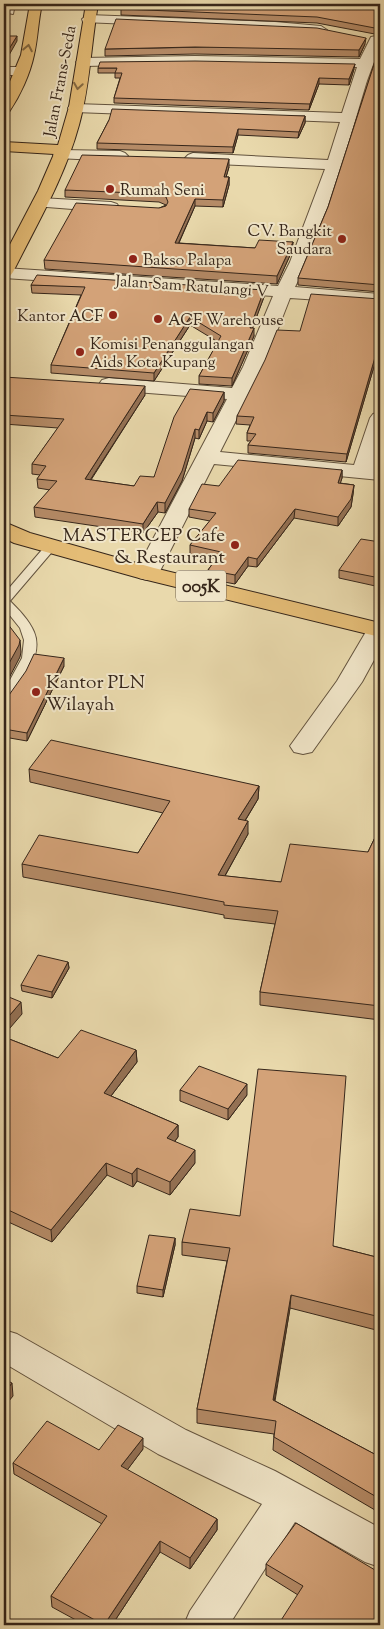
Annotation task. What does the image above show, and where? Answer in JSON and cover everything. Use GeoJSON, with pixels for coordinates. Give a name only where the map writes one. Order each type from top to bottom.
{"type":"FeatureCollection","features":[{"type":"Feature","properties":{"kind":"main road","name":"Jalan Frans-Seda"},"geometry":{"type":"LineString","coordinates":[[4,109],[29,48],[30,31],[36,4]]}},
{"type":"Feature","properties":{"kind":"main road","name":"Jalan Frans-Seda"},"geometry":{"type":"LineString","coordinates":[[4,272],[40,204],[62,152],[75,108],[88,19],[92,4]]}},
{"type":"Feature","properties":{"kind":"main road"},"geometry":{"type":"LineString","coordinates":[[4,146],[62,152]]}},
{"type":"Feature","properties":{"kind":"main road","name":"005K"},"geometry":{"type":"LineString","coordinates":[[10,535],[147,573],[379,630]]}},
{"type":"Feature","properties":{"kind":"street"},"geometry":{"type":"LineString","coordinates":[[88,19],[275,26],[336,33]]}},
{"type":"Feature","properties":{"kind":"street"},"geometry":{"type":"LineString","coordinates":[[147,573],[253,367],[284,291],[299,262],[334,165],[348,118],[367,70],[374,40]]}},
{"type":"Feature","properties":{"kind":"street"},"geometry":{"type":"LineString","coordinates":[[83,62],[195,60],[367,70]]}},
{"type":"Feature","properties":{"kind":"street"},"geometry":{"type":"LineString","coordinates":[[4,71],[21,71]]}},
{"type":"Feature","properties":{"kind":"street"},"geometry":{"type":"LineString","coordinates":[[75,108],[348,118]]}},
{"type":"Feature","properties":{"kind":"street"},"geometry":{"type":"LineString","coordinates":[[62,152],[135,157]]}},
{"type":"Feature","properties":{"kind":"street"},"geometry":{"type":"LineString","coordinates":[[174,158],[334,165]]}},
{"type":"Feature","properties":{"kind":"street"},"geometry":{"type":"LineString","coordinates":[[40,204],[131,208]]}},
{"type":"Feature","properties":{"kind":"street","name":"Jalan Sam Ratulangi V"},"geometry":{"type":"LineString","coordinates":[[4,272],[380,299]]}},
{"type":"Feature","properties":{"kind":"street"},"geometry":{"type":"LineString","coordinates":[[88,383],[239,394]]}},
{"type":"Feature","properties":{"kind":"street"},"geometry":{"type":"LineString","coordinates":[[206,457],[371,473],[380,418]]}},
{"type":"Feature","properties":{"kind":"street"},"geometry":{"type":"LineString","coordinates":[[303,746],[349,682],[379,630]]}},
{"type":"Feature","properties":{"kind":"street"},"geometry":{"type":"LineString","coordinates":[[4,1345],[172,1442],[260,1483],[380,1549]]}},
{"type":"Feature","properties":{"kind":"street"},"geometry":{"type":"LineString","coordinates":[[205,1625],[288,1498]]}},
{"type":"Feature","properties":{"kind":"lane"},"geometry":{"type":"LineString","coordinates":[[11,13],[12,4]]}},
{"type":"Feature","properties":{"kind":"lane"},"geometry":{"type":"LineString","coordinates":[[4,699],[25,667],[29,634],[4,601],[51,546]]}},
{"type":"Feature","properties":{"kind":"building"},"geometry":{"type":"Polygon","coordinates":[[[4,4],[7,4],[7,9],[4,23],[4,4]]]}},
{"type":"Feature","properties":{"kind":"building"},"geometry":{"type":"Polygon","coordinates":[[[123,4],[380,4],[380,29],[317,17],[121,9],[123,4]]]}},
{"type":"Feature","properties":{"kind":"building"},"geometry":{"type":"Polygon","coordinates":[[[116,19],[317,28],[366,38],[359,50],[195,47],[105,49],[116,19]]]}},
{"type":"Feature","properties":{"kind":"building"},"geometry":{"type":"Polygon","coordinates":[[[4,36],[17,36],[4,57],[4,36]]]}},
{"type":"Feature","properties":{"kind":"building"},"geometry":{"type":"Polygon","coordinates":[[[380,41],[380,285],[298,278],[328,207],[380,41]]]}},
{"type":"Feature","properties":{"kind":"building"},"geometry":{"type":"Polygon","coordinates":[[[195,61],[355,64],[349,79],[319,78],[310,104],[114,98],[122,73],[115,73],[117,68],[98,68],[100,62],[195,61]]]}},
{"type":"Feature","properties":{"kind":"building"},"geometry":{"type":"Polygon","coordinates":[[[112,109],[305,116],[299,132],[238,129],[233,147],[97,143],[109,120],[112,109]]]}},
{"type":"Feature","properties":{"kind":"building"},"geometry":{"type":"Polygon","coordinates":[[[82,155],[229,159],[224,177],[229,177],[223,200],[195,199],[175,243],[255,248],[259,240],[293,242],[277,276],[44,260],[76,203],[159,208],[166,206],[168,202],[166,197],[159,194],[65,190],[82,155]]]}},
{"type":"Feature","properties":{"kind":"building"},"geometry":{"type":"Polygon","coordinates":[[[37,275],[264,290],[250,328],[254,328],[232,378],[199,376],[221,336],[190,317],[154,373],[51,365],[85,287],[31,285],[37,275]]]}},
{"type":"Feature","properties":{"kind":"building"},"geometry":{"type":"Polygon","coordinates":[[[311,294],[380,299],[380,340],[347,454],[248,445],[256,434],[247,433],[254,417],[237,416],[265,360],[277,330],[300,331],[311,294]]]}},
{"type":"Feature","properties":{"kind":"building"},"geometry":{"type":"Polygon","coordinates":[[[4,377],[145,386],[85,479],[134,486],[140,476],[154,477],[174,417],[190,389],[224,392],[213,413],[207,412],[199,430],[195,429],[182,471],[165,503],[157,502],[143,524],[34,507],[57,481],[37,479],[46,466],[32,464],[64,419],[4,415],[4,377]]]}},
{"type":"Feature","properties":{"kind":"building"},"geometry":{"type":"Polygon","coordinates":[[[238,460],[342,470],[338,483],[354,485],[351,499],[338,517],[295,509],[257,559],[248,557],[235,575],[208,570],[221,552],[190,545],[216,513],[189,509],[202,484],[219,486],[238,460]]]}},
{"type":"Feature","properties":{"kind":"building"},"geometry":{"type":"Polygon","coordinates":[[[361,539],[380,542],[380,578],[339,570],[361,539]]]}},
{"type":"Feature","properties":{"kind":"building"},"geometry":{"type":"Polygon","coordinates":[[[4,619],[20,640],[7,667],[4,668],[4,619]]]}},
{"type":"Feature","properties":{"kind":"building"},"geometry":{"type":"Polygon","coordinates":[[[34,654],[64,658],[27,733],[4,729],[4,696],[9,695],[26,671],[34,654]]]}},
{"type":"Feature","properties":{"kind":"building"},"geometry":{"type":"Polygon","coordinates":[[[51,740],[259,786],[238,819],[248,821],[218,875],[281,882],[290,844],[368,852],[380,827],[380,1006],[260,992],[278,911],[224,905],[224,902],[22,864],[39,835],[138,853],[170,801],[29,769],[51,740]]]}},
{"type":"Feature","properties":{"kind":"building"},"geometry":{"type":"Polygon","coordinates":[[[38,955],[68,962],[52,992],[21,985],[38,955]]]}},
{"type":"Feature","properties":{"kind":"building"},"geometry":{"type":"Polygon","coordinates":[[[4,995],[21,1002],[4,1022],[4,995]]]}},
{"type":"Feature","properties":{"kind":"building"},"geometry":{"type":"Polygon","coordinates":[[[81,1030],[136,1050],[104,1093],[178,1125],[167,1138],[195,1150],[170,1182],[137,1168],[132,1174],[106,1163],[51,1230],[4,1208],[4,1037],[58,1058],[81,1030]]]}},
{"type":"Feature","properties":{"kind":"building"},"geometry":{"type":"Polygon","coordinates":[[[199,1066],[247,1084],[228,1109],[180,1090],[199,1066]]]}},
{"type":"Feature","properties":{"kind":"building"},"geometry":{"type":"Polygon","coordinates":[[[258,1069],[346,1076],[333,1246],[380,1258],[380,1317],[291,1295],[273,1400],[380,1457],[380,1499],[274,1437],[276,1421],[197,1409],[230,1248],[182,1242],[190,1209],[240,1216],[258,1069]]]}},
{"type":"Feature","properties":{"kind":"building"},"geometry":{"type":"Polygon","coordinates":[[[149,1235],[175,1238],[163,1290],[137,1286],[149,1235]]]}},
{"type":"Feature","properties":{"kind":"building"},"geometry":{"type":"Polygon","coordinates":[[[4,1379],[12,1383],[4,1393],[4,1379]]]}},
{"type":"Feature","properties":{"kind":"building"},"geometry":{"type":"Polygon","coordinates":[[[47,1421],[99,1450],[118,1425],[143,1438],[121,1466],[217,1519],[190,1558],[160,1541],[104,1625],[51,1596],[107,1516],[13,1463],[47,1421]]]}},
{"type":"Feature","properties":{"kind":"building"},"geometry":{"type":"Polygon","coordinates":[[[296,1523],[380,1573],[380,1625],[278,1625],[303,1586],[266,1564],[296,1523]]]}},
{"type":"Feature","properties":{"kind":"place","name":"Rumah Seni"},"geometry":{"type":"Point","coordinates":[110,189]}},
{"type":"Feature","properties":{"kind":"place","name":"CV. Bangkit Saudara"},"geometry":{"type":"Point","coordinates":[342,239]}},
{"type":"Feature","properties":{"kind":"place","name":"Bakso Palapa"},"geometry":{"type":"Point","coordinates":[133,259]}},
{"type":"Feature","properties":{"kind":"place","name":"Kantor ACF"},"geometry":{"type":"Point","coordinates":[113,315]}},
{"type":"Feature","properties":{"kind":"place","name":"ACF Warehouse"},"geometry":{"type":"Point","coordinates":[158,319]}},
{"type":"Feature","properties":{"kind":"place","name":"Komisi Penanggulangan Aids Kota Kupang"},"geometry":{"type":"Point","coordinates":[80,352]}},
{"type":"Feature","properties":{"kind":"place","name":"MASTERCEP Cafe & Restaurant"},"geometry":{"type":"Point","coordinates":[235,545]}},
{"type":"Feature","properties":{"kind":"place","name":"Kantor PLN Wilayah"},"geometry":{"type":"Point","coordinates":[36,692]}}]}
